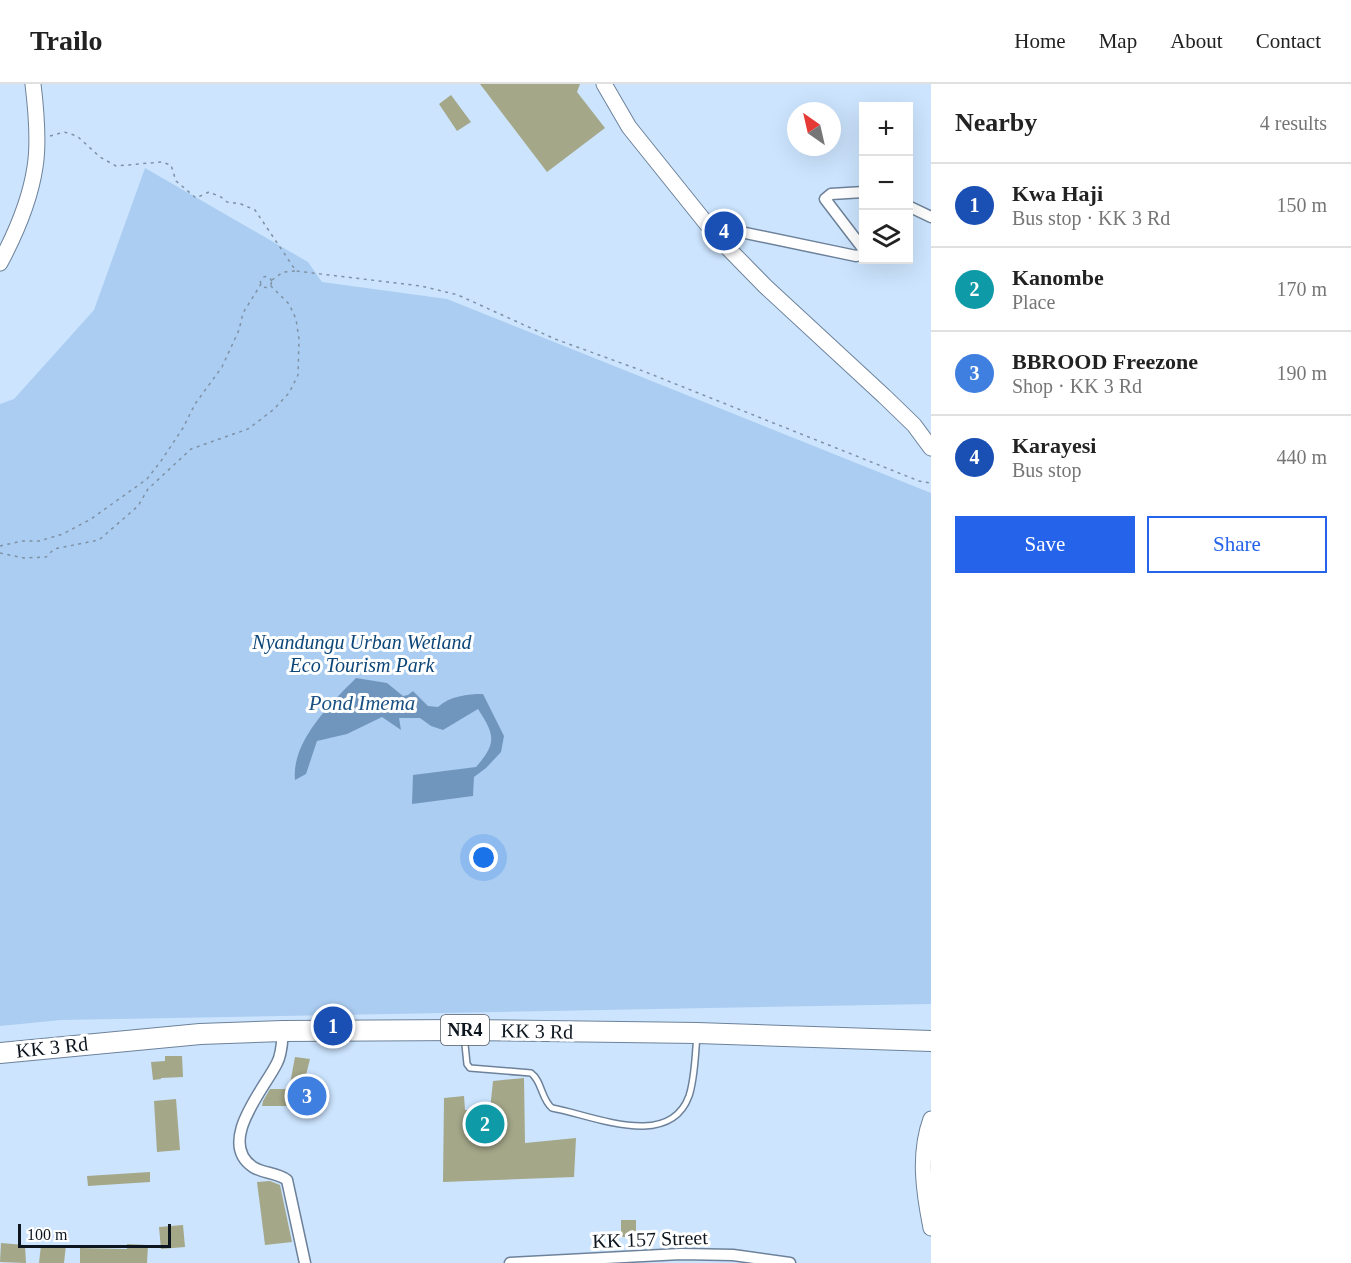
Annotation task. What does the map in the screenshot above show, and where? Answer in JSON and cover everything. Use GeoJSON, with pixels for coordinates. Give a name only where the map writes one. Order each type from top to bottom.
{"type":"FeatureCollection","features":[{"type":"Feature","properties":{"kind":"highway","name":"KK 3 Rd"},"geometry":{"type":"LineString","coordinates":[[0,1053],[200,1034],[283,1031],[464,1030],[697,1033],[931,1041]]}},
{"type":"Feature","properties":{"kind":"main road"},"geometry":{"type":"LineString","coordinates":[[0,263],[15,235],[35,168],[37,136],[33,84]]}},
{"type":"Feature","properties":{"kind":"main road"},"geometry":{"type":"LineString","coordinates":[[604,84],[629,127],[706,225],[765,286],[907,418],[931,448]]}},
{"type":"Feature","properties":{"kind":"main road"},"geometry":{"type":"LineString","coordinates":[[931,1119],[927,1150],[927,1207],[931,1228]]}},
{"type":"Feature","properties":{"kind":"street"},"geometry":{"type":"LineString","coordinates":[[859,192],[831,194],[825,199],[859,244]]}},
{"type":"Feature","properties":{"kind":"street"},"geometry":{"type":"LineString","coordinates":[[913,208],[931,217]]}},
{"type":"Feature","properties":{"kind":"street"},"geometry":{"type":"LineString","coordinates":[[706,225],[859,255]]}},
{"type":"Feature","properties":{"kind":"street"},"geometry":{"type":"LineString","coordinates":[[283,1031],[279,1061],[246,1112],[241,1128],[240,1146],[244,1158],[252,1166],[265,1172],[278,1173],[287,1180],[306,1263]]}},
{"type":"Feature","properties":{"kind":"street","name":"KK 157 Street"},"geometry":{"type":"LineString","coordinates":[[510,1263],[681,1254],[733,1255],[790,1263]]}},
{"type":"Feature","properties":{"kind":"lane"},"geometry":{"type":"LineString","coordinates":[[464,1030],[467,1064],[470,1068],[531,1073],[537,1079],[544,1099],[552,1108],[627,1126],[645,1128],[670,1118],[685,1105],[690,1093],[697,1033]]}},
{"type":"Feature","properties":{"kind":"path"},"geometry":{"type":"LineString","coordinates":[[37,136],[64,132],[77,136],[100,157],[116,166],[161,162],[171,165],[176,181],[196,198],[209,192],[227,202],[241,204],[255,210],[296,271]]}},
{"type":"Feature","properties":{"kind":"path"},"geometry":{"type":"LineString","coordinates":[[270,285],[271,280],[283,272],[296,271],[421,286],[458,295],[555,339],[643,371],[919,481],[931,483]]}},
{"type":"Feature","properties":{"kind":"path"},"geometry":{"type":"LineString","coordinates":[[0,546],[22,541],[39,541],[63,534],[92,519],[147,479],[183,428],[195,404],[222,368],[239,330],[243,313],[261,284],[261,279],[269,277],[271,280]]}},
{"type":"Feature","properties":{"kind":"path"},"geometry":{"type":"LineString","coordinates":[[261,284],[265,287],[270,285]]}},
{"type":"Feature","properties":{"kind":"path"},"geometry":{"type":"LineString","coordinates":[[0,553],[24,558],[45,557],[54,549],[99,540],[138,506],[148,489],[191,449],[248,429],[273,411],[289,393],[298,375],[299,339],[296,319],[289,304],[270,285]]}},
{"type":"Feature","properties":{"kind":"green space","name":"Nyandungu Urban Wetland Eco Tourism Park"},"geometry":{"type":"Polygon","coordinates":[[[145,168],[308,262],[322,282],[447,299],[931,493],[931,1004],[61,1020],[0,1026],[0,404],[14,399],[94,310],[145,168]]]}},
{"type":"Feature","properties":{"kind":"water","name":"Pond Imema"},"geometry":{"type":"Polygon","coordinates":[[[356,678],[387,683],[403,696],[413,691],[428,706],[438,707],[459,696],[483,694],[504,736],[501,752],[474,777],[473,796],[412,804],[413,775],[476,767],[483,759],[491,739],[488,726],[478,709],[443,730],[431,726],[420,718],[399,718],[401,730],[382,717],[347,734],[317,741],[306,774],[295,780],[295,766],[306,738],[335,699],[356,678]]]}},
{"type":"Feature","properties":{"kind":"building"},"geometry":{"type":"Polygon","coordinates":[[[480,84],[580,84],[577,92],[605,128],[547,172],[480,84]]]}},
{"type":"Feature","properties":{"kind":"building"},"geometry":{"type":"Polygon","coordinates":[[[451,95],[471,122],[457,131],[439,104],[451,95]]]}},
{"type":"Feature","properties":{"kind":"building"},"geometry":{"type":"Polygon","coordinates":[[[165,1056],[182,1056],[183,1077],[153,1080],[151,1062],[165,1061],[165,1056]]]}},
{"type":"Feature","properties":{"kind":"building"},"geometry":{"type":"Polygon","coordinates":[[[295,1057],[310,1059],[303,1087],[323,1087],[322,1106],[262,1106],[270,1089],[289,1089],[295,1057]]]}},
{"type":"Feature","properties":{"kind":"building"},"geometry":{"type":"Polygon","coordinates":[[[524,1078],[525,1143],[576,1138],[574,1177],[443,1182],[444,1098],[464,1096],[465,1110],[490,1110],[493,1081],[524,1078]]]}},
{"type":"Feature","properties":{"kind":"building"},"geometry":{"type":"Polygon","coordinates":[[[176,1099],[180,1150],[157,1152],[154,1101],[176,1099]]]}},
{"type":"Feature","properties":{"kind":"building"},"geometry":{"type":"Polygon","coordinates":[[[150,1172],[150,1182],[88,1186],[87,1176],[150,1172]]]}},
{"type":"Feature","properties":{"kind":"building"},"geometry":{"type":"Polygon","coordinates":[[[270,1181],[280,1185],[292,1242],[265,1245],[257,1182],[270,1181]]]}},
{"type":"Feature","properties":{"kind":"building"},"geometry":{"type":"Polygon","coordinates":[[[621,1220],[636,1220],[636,1237],[621,1237],[621,1220]]]}},
{"type":"Feature","properties":{"kind":"building"},"geometry":{"type":"Polygon","coordinates":[[[183,1225],[185,1247],[161,1249],[159,1227],[183,1225]]]}},
{"type":"Feature","properties":{"kind":"building"},"geometry":{"type":"Polygon","coordinates":[[[1,1243],[25,1245],[26,1263],[0,1262],[1,1243]]]}},
{"type":"Feature","properties":{"kind":"building"},"geometry":{"type":"Polygon","coordinates":[[[127,1244],[148,1245],[147,1263],[80,1263],[80,1248],[127,1249],[127,1244]]]}},
{"type":"Feature","properties":{"kind":"building"},"geometry":{"type":"Polygon","coordinates":[[[41,1245],[66,1245],[64,1263],[39,1263],[41,1245]]]}},
{"type":"Feature","properties":{"kind":"place","name":"Karayesi"},"geometry":{"type":"Point","coordinates":[724,231]}},
{"type":"Feature","properties":{"kind":"place","name":"Kwa Haji"},"geometry":{"type":"Point","coordinates":[333,1026]}},
{"type":"Feature","properties":{"kind":"place","name":"BBROOD Freezone"},"geometry":{"type":"Point","coordinates":[307,1096]}},
{"type":"Feature","properties":{"kind":"place","name":"Kanombe"},"geometry":{"type":"Point","coordinates":[485,1124]}}]}
